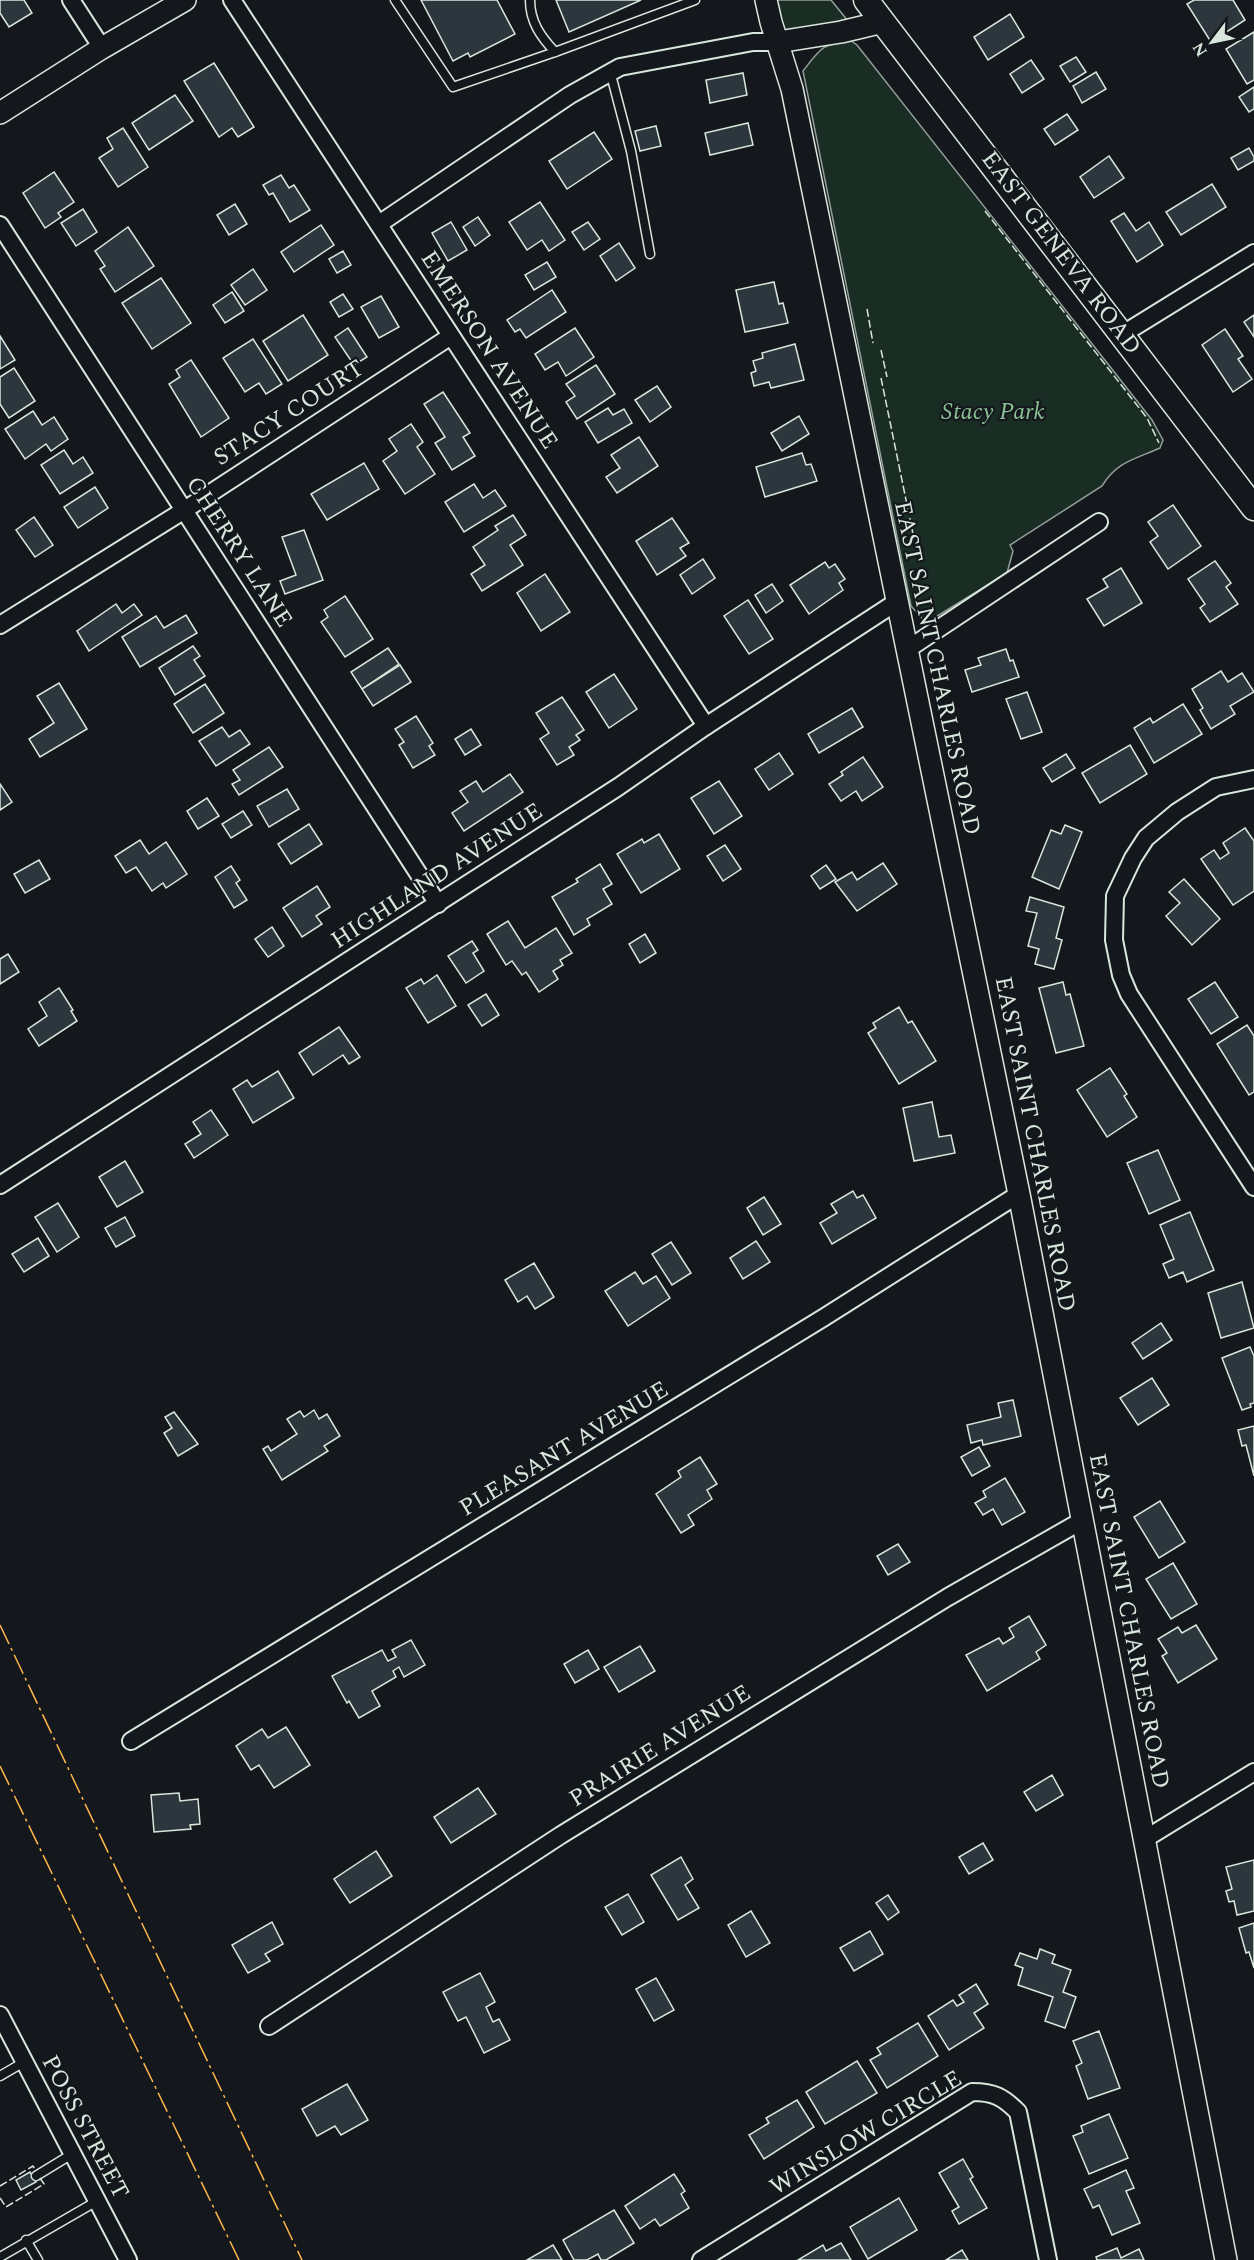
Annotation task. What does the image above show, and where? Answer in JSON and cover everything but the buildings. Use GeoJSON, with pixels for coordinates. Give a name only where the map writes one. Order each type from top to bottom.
{"type":"FeatureCollection","features":[{"type":"Feature","properties":{"kind":"main road","name":"EAST GENEVA ROAD"},"geometry":{"type":"LineString","coordinates":[[866,0],[1254,508]]}},
{"type":"Feature","properties":{"kind":"street"},"geometry":{"type":"LineString","coordinates":[[71,0],[102,48]]}},
{"type":"Feature","properties":{"kind":"street"},"geometry":{"type":"LineString","coordinates":[[0,112],[102,48],[185,0]]}},
{"type":"Feature","properties":{"kind":"street","name":"EMERSON AVENUE"},"geometry":{"type":"LineString","coordinates":[[232,0],[706,726]]}},
{"type":"Feature","properties":{"kind":"street","name":"EAST SAINT CHARLES ROAD"},"geometry":{"type":"LineString","coordinates":[[766,0],[790,82],[1019,1194],[1227,2260]]}},
{"type":"Feature","properties":{"kind":"street"},"geometry":{"type":"LineString","coordinates":[[379,224],[570,95],[610,71],[620,67],[753,42],[778,42],[842,32],[883,22]]}},
{"type":"Feature","properties":{"kind":"street","name":"CHERRY LANE"},"geometry":{"type":"LineString","coordinates":[[0,225],[438,904]]}},
{"type":"Feature","properties":{"kind":"street"},"geometry":{"type":"LineString","coordinates":[[1122,334],[1254,253]]}},
{"type":"Feature","properties":{"kind":"street","name":"STACY COURT"},"geometry":{"type":"LineString","coordinates":[[0,625],[183,511],[451,336]]}},
{"type":"Feature","properties":{"kind":"street"},"geometry":{"type":"LineString","coordinates":[[908,650],[1099,522]]}},
{"type":"Feature","properties":{"kind":"street","name":"HIGHLAND AVENUE"},"geometry":{"type":"LineString","coordinates":[[0,1185],[618,787],[706,726],[898,601]]}},
{"type":"Feature","properties":{"kind":"street"},"geometry":{"type":"LineString","coordinates":[[1254,779],[1216,787],[1176,812],[1146,838],[1133,858],[1115,896],[1114,940],[1121,975],[1129,993],[1254,1187]]}},
{"type":"Feature","properties":{"kind":"street","name":"PLEASANT AVENUE"},"geometry":{"type":"LineString","coordinates":[[131,1741],[814,1324],[1019,1194]]}},
{"type":"Feature","properties":{"kind":"street","name":"PRAIRIE AVENUE"},"geometry":{"type":"LineString","coordinates":[[269,2026],[561,1835],[948,1597],[1083,1520]]}},
{"type":"Feature","properties":{"kind":"street"},"geometry":{"type":"LineString","coordinates":[[1145,1839],[1254,1773]]}},
{"type":"Feature","properties":{"kind":"street","name":"POSS STREET"},"geometry":{"type":"LineString","coordinates":[[0,2016],[128,2260]]}},
{"type":"Feature","properties":{"kind":"street","name":"WINSLOW CIRCLE"},"geometry":{"type":"LineString","coordinates":[[701,2260],[972,2092],[987,2092],[1005,2099],[1018,2112],[1048,2260]]}},
{"type":"Feature","properties":{"kind":"lane"},"geometry":{"type":"LineString","coordinates":[[395,0],[453,87],[694,0]]}},
{"type":"Feature","properties":{"kind":"lane"},"geometry":{"type":"LineString","coordinates":[[530,0],[530,11],[539,35],[555,52]]}},
{"type":"Feature","properties":{"kind":"lane"},"geometry":{"type":"LineString","coordinates":[[610,71],[631,151],[651,254]]}},
{"type":"Feature","properties":{"kind":"lane"},"geometry":{"type":"LineString","coordinates":[[0,2076],[24,2062]]}},
{"type":"Feature","properties":{"kind":"lane"},"geometry":{"type":"LineString","coordinates":[[36,2176],[72,2154]]}},
{"type":"Feature","properties":{"kind":"lane"},"geometry":{"type":"LineString","coordinates":[[0,2257],[97,2201]]}},
{"type":"Feature","properties":{"kind":"lane"},"geometry":{"type":"LineString","coordinates":[[26,2240],[38,2260]]}},
{"type":"Feature","properties":{"kind":"green space"},"geometry":{"type":"Polygon","coordinates":[[[776,0],[831,0],[848,21],[787,32],[782,29],[776,0]]]}},
{"type":"Feature","properties":{"kind":"green space","name":"Stacy Park"},"geometry":{"type":"Polygon","coordinates":[[[850,40],[857,45],[1152,420],[1163,440],[1160,448],[1121,466],[1102,486],[1010,545],[1013,551],[1007,573],[926,623],[911,606],[803,71],[822,49],[850,40]]]}},
{"type":"Feature","properties":{"kind":"fence"},"geometry":{"type":"LineString","coordinates":[[985,211],[1147,418],[1159,443]]}},
{"type":"Feature","properties":{"kind":"fence"},"geometry":{"type":"LineString","coordinates":[[867,309],[873,343]]}},
{"type":"Feature","properties":{"kind":"fence"},"geometry":{"type":"LineString","coordinates":[[881,350],[887,377]]}},
{"type":"Feature","properties":{"kind":"fence"},"geometry":{"type":"LineString","coordinates":[[881,378],[913,534]]}},
{"type":"Feature","properties":{"kind":"fence"},"geometry":{"type":"LineString","coordinates":[[0,2186],[33,2166],[36,2171]]}},
{"type":"Feature","properties":{"kind":"fence"},"geometry":{"type":"LineString","coordinates":[[0,2198],[6,2207],[44,2184],[40,2178]]}},
{"type":"Feature","properties":{"kind":"power"},"geometry":{"type":"LineString","coordinates":[[0,1625],[302,2260]]}},
{"type":"Feature","properties":{"kind":"power"},"geometry":{"type":"LineString","coordinates":[[0,1766],[239,2260]]}}]}
